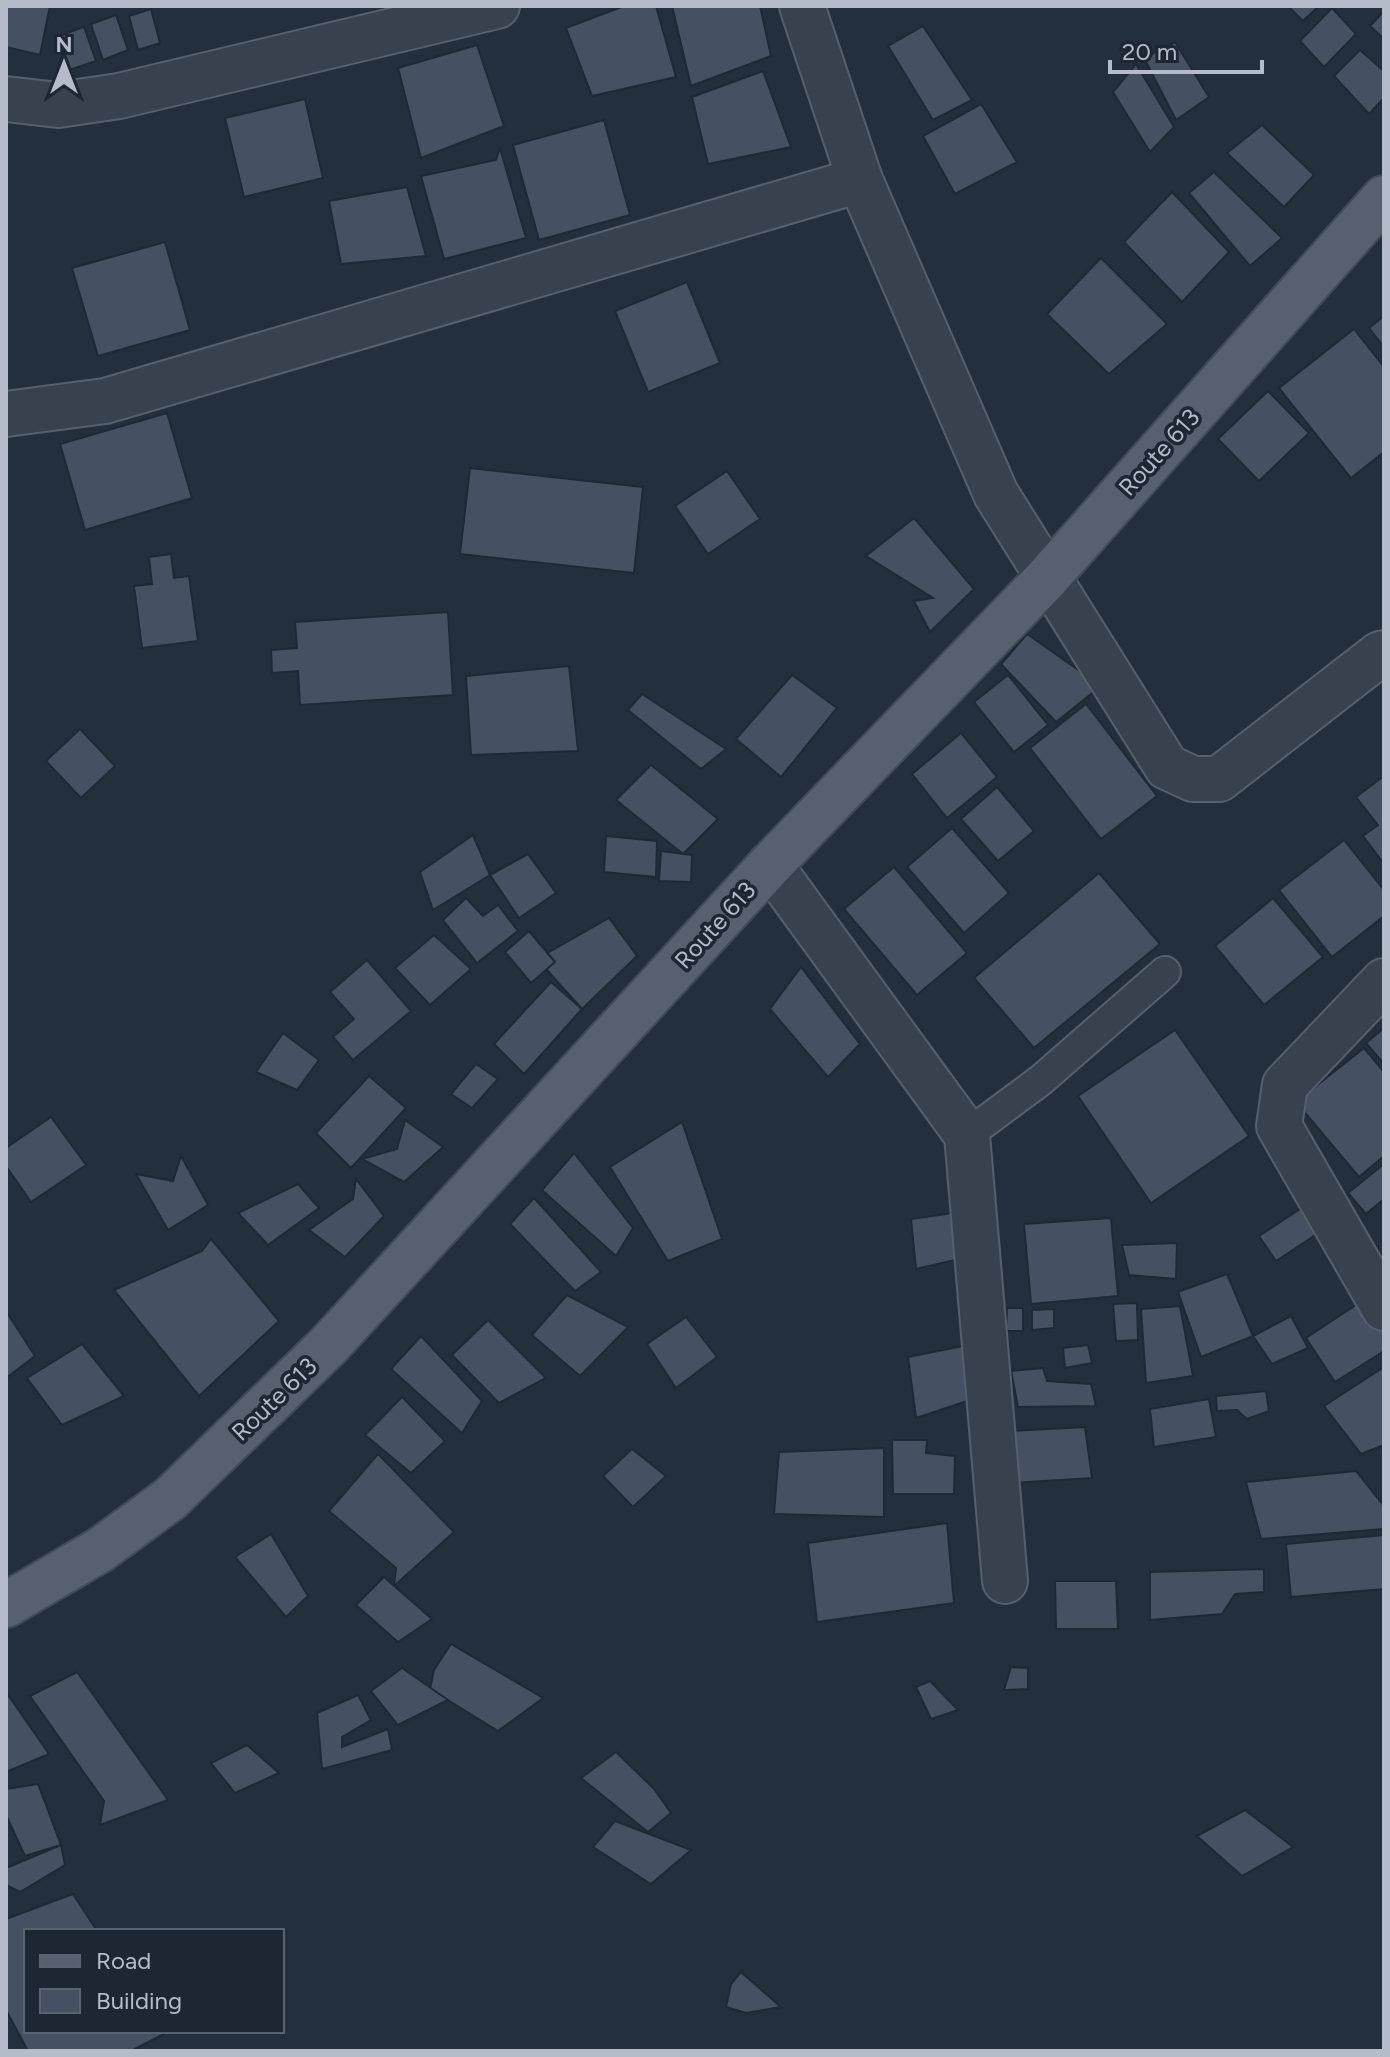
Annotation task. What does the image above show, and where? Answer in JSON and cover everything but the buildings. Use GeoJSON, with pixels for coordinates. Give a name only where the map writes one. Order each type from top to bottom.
{"type":"FeatureCollection","features":[{"type":"Feature","properties":{"kind":"main road","name":"Route 613"},"geometry":{"type":"LineString","coordinates":[[6,1605],[100,1550],[182,1488],[329,1345],[770,865],[1047,578],[1384,198]]}},
{"type":"Feature","properties":{"kind":"street"},"geometry":{"type":"LineString","coordinates":[[6,99],[58,105],[119,96],[497,6]]}},
{"type":"Feature","properties":{"kind":"street"},"geometry":{"type":"LineString","coordinates":[[802,6],[860,180],[996,494],[1167,767],[1193,779],[1219,779],[1382,654]]}},
{"type":"Feature","properties":{"kind":"street"},"geometry":{"type":"LineString","coordinates":[[6,414],[105,401],[860,180]]}},
{"type":"Feature","properties":{"kind":"street"},"geometry":{"type":"LineString","coordinates":[[770,865],[967,1135],[1005,1581]]}},
{"type":"Feature","properties":{"kind":"street"},"geometry":{"type":"LineString","coordinates":[[1384,981],[1285,1085],[1279,1126],[1384,1308]]}},
{"type":"Feature","properties":{"kind":"lane"},"geometry":{"type":"LineString","coordinates":[[967,1135],[1041,1080],[1165,972]]}}]}
